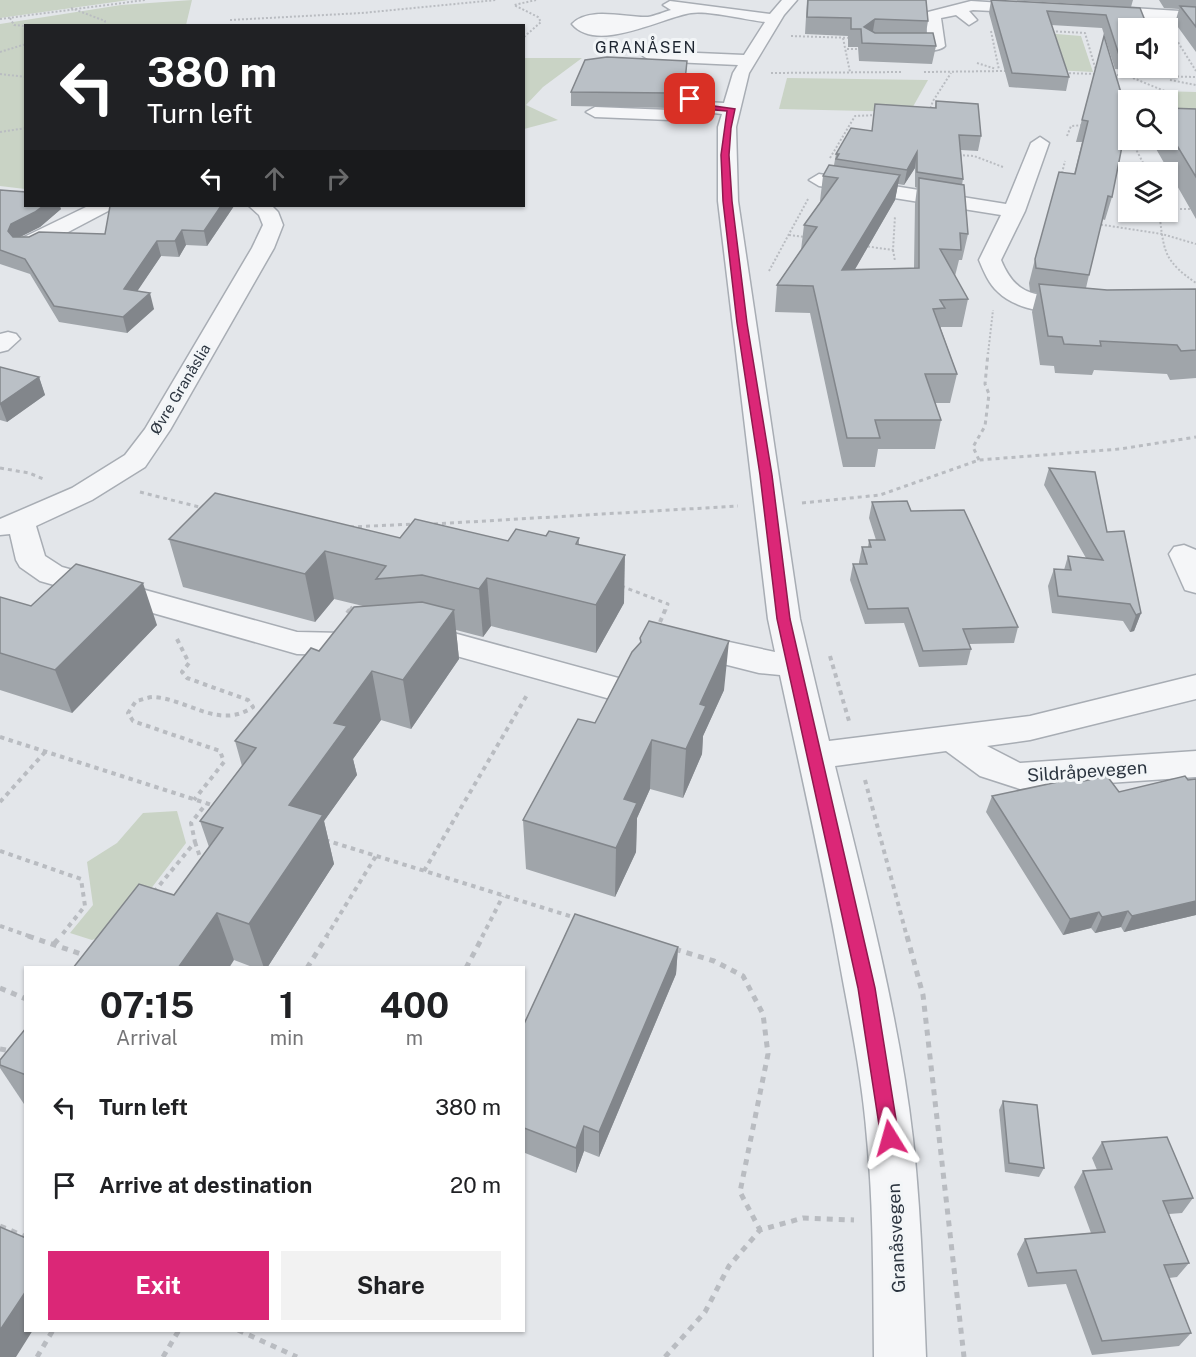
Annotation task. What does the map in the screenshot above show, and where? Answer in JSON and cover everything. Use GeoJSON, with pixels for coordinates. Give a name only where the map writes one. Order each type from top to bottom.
{"type":"FeatureCollection","features":[{"type":"Feature","properties":{"kind":"street","name":"Granåsvegen"},"geometry":{"type":"LineString","coordinates":[[790,0],[780,27],[747,60],[709,105],[727,128],[725,155],[728,201],[742,323],[770,505],[784,619],[866,988],[890,1138],[896,1222],[900,1357]]}},
{"type":"Feature","properties":{"kind":"street"},"geometry":{"type":"LineString","coordinates":[[658,3],[780,27]]}},
{"type":"Feature","properties":{"kind":"street"},"geometry":{"type":"LineString","coordinates":[[647,21],[691,8]]}},
{"type":"Feature","properties":{"kind":"street"},"geometry":{"type":"LineString","coordinates":[[872,44],[937,46],[933,15],[968,9],[1055,9]]}},
{"type":"Feature","properties":{"kind":"street"},"geometry":{"type":"LineString","coordinates":[[1079,10],[1196,17]]}},
{"type":"Feature","properties":{"kind":"street"},"geometry":{"type":"LineString","coordinates":[[651,56],[747,60]]}},
{"type":"Feature","properties":{"kind":"street"},"geometry":{"type":"LineString","coordinates":[[595,112],[670,115],[709,105]]}},
{"type":"Feature","properties":{"kind":"street"},"geometry":{"type":"LineString","coordinates":[[1040,143],[1014,211],[990,260],[996,277],[1003,287],[1020,299],[1050,304],[1104,306]]}},
{"type":"Feature","properties":{"kind":"street"},"geometry":{"type":"LineString","coordinates":[[819,180],[1014,211]]}},
{"type":"Feature","properties":{"kind":"street"},"geometry":{"type":"LineString","coordinates":[[26,245],[101,207]]}},
{"type":"Feature","properties":{"kind":"street","name":"Øvre Granåslia"},"geometry":{"type":"LineString","coordinates":[[197,615],[51,574],[31,560],[11,525],[82,494],[135,461],[157,430],[273,225],[268,212],[261,207]]}},
{"type":"Feature","properties":{"kind":"street"},"geometry":{"type":"LineString","coordinates":[[1184,554],[1196,583]]}},
{"type":"Feature","properties":{"kind":"street"},"geometry":{"type":"LineString","coordinates":[[197,615],[297,643],[343,644],[428,638],[621,690]]}},
{"type":"Feature","properties":{"kind":"street"},"geometry":{"type":"LineString","coordinates":[[664,632],[759,662],[793,665]]}},
{"type":"Feature","properties":{"kind":"street"},"geometry":{"type":"LineString","coordinates":[[813,756],[1030,728],[1196,687]]}},
{"type":"Feature","properties":{"kind":"street","name":"Sildråpevegen"},"geometry":{"type":"LineString","coordinates":[[954,739],[987,765],[1003,773],[1020,776],[1196,764]]}},
{"type":"Feature","properties":{"kind":"path"},"geometry":{"type":"LineString","coordinates":[[0,19],[70,8],[145,0]]}},
{"type":"Feature","properties":{"kind":"path"},"geometry":{"type":"LineString","coordinates":[[230,20],[362,13],[496,0]]}},
{"type":"Feature","properties":{"kind":"path"},"geometry":{"type":"LineString","coordinates":[[525,36],[541,22],[538,17],[514,5],[536,0]]}},
{"type":"Feature","properties":{"kind":"path"},"geometry":{"type":"LineString","coordinates":[[70,8],[105,21],[104,24]]}},
{"type":"Feature","properties":{"kind":"path"},"geometry":{"type":"LineString","coordinates":[[1032,8],[1038,30],[1085,33],[1097,74],[1060,71]]}},
{"type":"Feature","properties":{"kind":"path"},"geometry":{"type":"LineString","coordinates":[[10,18],[14,25],[24,26]]}},
{"type":"Feature","properties":{"kind":"path"},"geometry":{"type":"LineString","coordinates":[[977,63],[999,71],[989,23]]}},
{"type":"Feature","properties":{"kind":"path"},"geometry":{"type":"LineString","coordinates":[[780,27],[854,38]]}},
{"type":"Feature","properties":{"kind":"path"},"geometry":{"type":"LineString","coordinates":[[1047,37],[1056,31]]}},
{"type":"Feature","properties":{"kind":"path"},"geometry":{"type":"LineString","coordinates":[[843,38],[850,72]]}},
{"type":"Feature","properties":{"kind":"path"},"geometry":{"type":"LineString","coordinates":[[1178,42],[1196,71]]}},
{"type":"Feature","properties":{"kind":"path"},"geometry":{"type":"LineString","coordinates":[[847,49],[870,49],[872,44]]}},
{"type":"Feature","properties":{"kind":"path"},"geometry":{"type":"LineString","coordinates":[[0,52],[24,45]]}},
{"type":"Feature","properties":{"kind":"path"},"geometry":{"type":"LineString","coordinates":[[0,74],[24,77]]}},
{"type":"Feature","properties":{"kind":"path"},"geometry":{"type":"LineString","coordinates":[[1108,75],[1118,75]]}},
{"type":"Feature","properties":{"kind":"path"},"geometry":{"type":"LineString","coordinates":[[1178,77],[1196,77]]}},
{"type":"Feature","properties":{"kind":"path"},"geometry":{"type":"LineString","coordinates":[[1135,78],[1162,90]]}},
{"type":"Feature","properties":{"kind":"path"},"geometry":{"type":"LineString","coordinates":[[1157,78],[1196,85]]}},
{"type":"Feature","properties":{"kind":"path"},"geometry":{"type":"LineString","coordinates":[[1068,145],[1067,134],[1071,126],[1087,125]]}},
{"type":"Feature","properties":{"kind":"path"},"geometry":{"type":"LineString","coordinates":[[0,132],[24,128]]}},
{"type":"Feature","properties":{"kind":"path"},"geometry":{"type":"LineString","coordinates":[[841,139],[852,140]]}},
{"type":"Feature","properties":{"kind":"path"},"geometry":{"type":"LineString","coordinates":[[951,154],[974,156],[1002,166],[1031,171]]}},
{"type":"Feature","properties":{"kind":"path"},"geometry":{"type":"LineString","coordinates":[[1060,183],[1066,154]]}},
{"type":"Feature","properties":{"kind":"path"},"geometry":{"type":"LineString","coordinates":[[1178,209],[1196,209]]}},
{"type":"Feature","properties":{"kind":"path"},"geometry":{"type":"LineString","coordinates":[[894,218],[895,261]]}},
{"type":"Feature","properties":{"kind":"path"},"geometry":{"type":"LineString","coordinates":[[1160,222],[1161,245],[1168,264],[1196,283]]}},
{"type":"Feature","properties":{"kind":"path"},"geometry":{"type":"LineString","coordinates":[[1094,223],[1162,234],[1196,244]]}},
{"type":"Feature","properties":{"kind":"path"},"geometry":{"type":"LineString","coordinates":[[789,235],[812,238]]}},
{"type":"Feature","properties":{"kind":"path"},"geometry":{"type":"LineString","coordinates":[[858,245],[893,250]]}},
{"type":"Feature","properties":{"kind":"path"},"geometry":{"type":"LineString","coordinates":[[979,460],[973,447],[985,426],[989,394],[984,384],[994,303],[1020,299]]}},
{"type":"Feature","properties":{"kind":"path"},"geometry":{"type":"LineString","coordinates":[[428,524],[770,505],[880,495],[979,460],[1120,448],[1196,437]]}},
{"type":"Feature","properties":{"kind":"path"},"geometry":{"type":"LineString","coordinates":[[82,494],[136,491],[206,508]]}},
{"type":"Feature","properties":{"kind":"path"},"geometry":{"type":"LineString","coordinates":[[346,527],[418,524],[412,531]]}},
{"type":"Feature","properties":{"kind":"path"},"geometry":{"type":"LineString","coordinates":[[616,585],[638,591],[668,604],[664,632]]}},
{"type":"Feature","properties":{"kind":"path"},"geometry":{"type":"LineString","coordinates":[[194,800],[224,762],[219,751],[133,721],[128,713],[136,701],[152,697],[228,718],[244,716],[253,707],[248,700],[187,678],[182,672],[189,663],[176,639],[197,615]]}},
{"type":"Feature","properties":{"kind":"path"},"geometry":{"type":"LineString","coordinates":[[424,871],[542,668]]}},
{"type":"Feature","properties":{"kind":"path"},"geometry":{"type":"LineString","coordinates":[[0,737],[218,807]]}},
{"type":"Feature","properties":{"kind":"path"},"geometry":{"type":"LineString","coordinates":[[0,802],[46,751]]}},
{"type":"Feature","properties":{"kind":"path"},"geometry":{"type":"LineString","coordinates":[[205,871],[191,823],[207,804]]}},
{"type":"Feature","properties":{"kind":"path"},"geometry":{"type":"LineString","coordinates":[[319,838],[581,920]]}},
{"type":"Feature","properties":{"kind":"path"},"geometry":{"type":"LineString","coordinates":[[151,896],[195,842]]}},
{"type":"Feature","properties":{"kind":"path"},"geometry":{"type":"LineString","coordinates":[[0,851],[81,879],[85,906],[54,944]]}},
{"type":"Feature","properties":{"kind":"path"},"geometry":{"type":"LineString","coordinates":[[308,966],[376,856]]}},
{"type":"Feature","properties":{"kind":"path"},"geometry":{"type":"LineString","coordinates":[[467,966],[503,896]]}},
{"type":"Feature","properties":{"kind":"path"},"geometry":{"type":"LineString","coordinates":[[0,926],[92,957]]}},
{"type":"Feature","properties":{"kind":"path"},"geometry":{"type":"LineString","coordinates":[[670,947],[714,961],[743,976],[763,1014],[768,1054],[740,1192],[760,1230]]}},
{"type":"Feature","properties":{"kind":"path"},"geometry":{"type":"LineString","coordinates":[[79,961],[84,954]]}},
{"type":"Feature","properties":{"kind":"path"},"geometry":{"type":"LineString","coordinates":[[0,988],[24,998]]}},
{"type":"Feature","properties":{"kind":"path"},"geometry":{"type":"LineString","coordinates":[[1,1051],[23,1052]]}},
{"type":"Feature","properties":{"kind":"path"},"geometry":{"type":"LineString","coordinates":[[665,1357],[705,1312],[729,1266],[760,1230],[803,1218],[896,1222]]}},
{"type":"Feature","properties":{"kind":"path"},"geometry":{"type":"LineString","coordinates":[[0,1226],[24,1236]]}},
{"type":"Feature","properties":{"kind":"path"},"geometry":{"type":"LineString","coordinates":[[37,1357],[52,1332]]}},
{"type":"Feature","properties":{"kind":"path"},"geometry":{"type":"LineString","coordinates":[[163,1357],[178,1332]]}},
{"type":"Feature","properties":{"kind":"path"},"geometry":{"type":"LineString","coordinates":[[242,1332],[297,1357]]}},
{"type":"Feature","properties":{"kind":"green space"},"geometry":{"type":"Polygon","coordinates":[[[0,0],[129,0],[0,18],[0,0]]]}},
{"type":"Feature","properties":{"kind":"green space"},"geometry":{"type":"Polygon","coordinates":[[[192,0],[186,24],[24,24],[24,189],[0,186],[0,24],[121,5],[192,0]]]}},
{"type":"Feature","properties":{"kind":"green space"},"geometry":{"type":"Polygon","coordinates":[[[1044,33],[1081,36],[1093,72],[1054,70],[1044,33]]]}},
{"type":"Feature","properties":{"kind":"green space"},"geometry":{"type":"Polygon","coordinates":[[[525,58],[582,58],[543,87],[526,105],[558,120],[525,129],[525,58]]]}},
{"type":"Feature","properties":{"kind":"green space"},"geometry":{"type":"Polygon","coordinates":[[[787,78],[928,80],[910,112],[779,109],[787,78]]]}},
{"type":"Feature","properties":{"kind":"green space"},"geometry":{"type":"Polygon","coordinates":[[[1178,92],[1196,92],[1196,116],[1178,116],[1178,92]]]}},
{"type":"Feature","properties":{"kind":"green space"},"geometry":{"type":"Polygon","coordinates":[[[177,811],[186,843],[120,929],[92,940],[70,933],[93,905],[87,862],[117,843],[143,813],[177,811]]]}},
{"type":"Feature","properties":{"kind":"building"},"geometry":{"type":"Polygon","coordinates":[[[808,0],[926,0],[928,21],[875,19],[864,27],[875,33],[933,33],[936,46],[862,43],[861,29],[851,29],[851,18],[807,17],[808,0]]]}},
{"type":"Feature","properties":{"kind":"building"},"geometry":{"type":"Polygon","coordinates":[[[991,0],[1140,8],[1144,18],[1118,18],[1118,52],[1106,15],[1047,11],[1069,77],[1012,73],[991,0]]]}},
{"type":"Feature","properties":{"kind":"building"},"geometry":{"type":"Polygon","coordinates":[[[1180,6],[1196,7],[1196,27],[1180,6]]]}},
{"type":"Feature","properties":{"kind":"building"},"geometry":{"type":"Polygon","coordinates":[[[1104,36],[1120,90],[1118,90],[1118,150],[1121,150],[1112,197],[1108,196],[1089,275],[1036,268],[1035,259],[1059,172],[1075,174],[1088,121],[1082,120],[1104,36]]]}},
{"type":"Feature","properties":{"kind":"building"},"geometry":{"type":"Polygon","coordinates":[[[607,57],[687,61],[684,90],[670,93],[571,92],[585,60],[607,57]]]}},
{"type":"Feature","properties":{"kind":"building"},"geometry":{"type":"Polygon","coordinates":[[[936,101],[978,104],[981,136],[959,135],[963,179],[917,172],[917,152],[907,170],[836,159],[839,154],[836,154],[851,128],[872,131],[875,104],[936,108],[936,101]]]}},
{"type":"Feature","properties":{"kind":"building"},"geometry":{"type":"Polygon","coordinates":[[[1178,108],[1196,109],[1196,177],[1178,147],[1178,108]]]}},
{"type":"Feature","properties":{"kind":"building"},"geometry":{"type":"Polygon","coordinates":[[[829,165],[900,175],[842,270],[919,268],[919,178],[964,185],[968,234],[960,233],[961,250],[940,249],[968,299],[940,300],[945,308],[933,309],[957,374],[925,374],[941,420],[875,420],[880,438],[847,438],[813,286],[777,285],[817,227],[804,225],[838,178],[823,176],[829,165]]]}},
{"type":"Feature","properties":{"kind":"building"},"geometry":{"type":"Polygon","coordinates":[[[0,190],[24,192],[24,207],[42,207],[11,224],[8,231],[13,237],[29,237],[39,232],[105,234],[110,207],[220,207],[204,231],[182,230],[175,241],[157,241],[124,289],[150,293],[123,317],[54,306],[25,259],[0,250],[0,190]]]}},
{"type":"Feature","properties":{"kind":"building"},"geometry":{"type":"Polygon","coordinates":[[[1039,284],[1107,290],[1196,289],[1196,350],[1181,351],[1177,345],[1100,341],[1101,346],[1064,344],[1062,337],[1048,336],[1039,284]]]}},
{"type":"Feature","properties":{"kind":"building"},"geometry":{"type":"Polygon","coordinates":[[[0,367],[39,377],[0,404],[0,367]]]}},
{"type":"Feature","properties":{"kind":"building"},"geometry":{"type":"Polygon","coordinates":[[[1049,468],[1095,472],[1107,532],[1124,531],[1141,613],[1136,615],[1130,604],[1058,596],[1054,569],[1071,570],[1068,556],[1103,560],[1049,468]]]}},
{"type":"Feature","properties":{"kind":"building"},"geometry":{"type":"Polygon","coordinates":[[[215,493],[400,538],[415,519],[508,541],[516,529],[546,536],[549,531],[579,538],[576,544],[625,555],[596,605],[487,578],[479,589],[422,575],[376,579],[386,566],[325,551],[305,574],[169,539],[215,493]]]}},
{"type":"Feature","properties":{"kind":"building"},"geometry":{"type":"Polygon","coordinates":[[[907,501],[911,511],[964,510],[1018,627],[963,629],[971,649],[923,651],[908,608],[868,609],[853,564],[867,564],[862,547],[871,547],[869,540],[885,540],[872,502],[907,501]]]}},
{"type":"Feature","properties":{"kind":"building"},"geometry":{"type":"Polygon","coordinates":[[[76,564],[143,583],[55,670],[0,653],[0,597],[31,606],[76,564]]]}},
{"type":"Feature","properties":{"kind":"building"},"geometry":{"type":"Polygon","coordinates":[[[422,602],[454,610],[403,680],[372,671],[334,723],[347,726],[289,805],[323,815],[249,924],[217,913],[179,966],[75,966],[139,884],[174,895],[223,828],[200,821],[256,748],[235,741],[311,648],[319,651],[354,607],[422,602]]]}},
{"type":"Feature","properties":{"kind":"building"},"geometry":{"type":"Polygon","coordinates":[[[649,621],[729,641],[700,704],[706,706],[686,749],[652,740],[624,799],[637,803],[616,848],[523,820],[578,719],[595,723],[632,652],[641,642],[640,638],[649,621]]]}},
{"type":"Feature","properties":{"kind":"building"},"geometry":{"type":"Polygon","coordinates":[[[1107,776],[1119,792],[1185,776],[1188,780],[1196,779],[1196,901],[1132,916],[1128,911],[1102,917],[1099,912],[1070,919],[992,796],[1081,777],[1084,781],[1107,776]]]}},
{"type":"Feature","properties":{"kind":"building"},"geometry":{"type":"Polygon","coordinates":[[[575,914],[678,947],[599,1132],[584,1126],[576,1148],[525,1128],[525,1022],[575,914]]]}},
{"type":"Feature","properties":{"kind":"building"},"geometry":{"type":"Polygon","coordinates":[[[24,1030],[24,1074],[0,1065],[0,1060],[24,1030]]]}},
{"type":"Feature","properties":{"kind":"building"},"geometry":{"type":"Polygon","coordinates":[[[1003,1101],[1037,1105],[1044,1168],[1009,1163],[1003,1101]]]}},
{"type":"Feature","properties":{"kind":"building"},"geometry":{"type":"Polygon","coordinates":[[[1167,1137],[1193,1198],[1163,1201],[1189,1263],[1164,1265],[1191,1333],[1102,1341],[1076,1270],[1037,1273],[1025,1239],[1105,1232],[1083,1171],[1112,1169],[1102,1142],[1167,1137]]]}},
{"type":"Feature","properties":{"kind":"building"},"geometry":{"type":"Polygon","coordinates":[[[0,1227],[24,1237],[24,1294],[0,1330],[0,1227]]]}},
{"type":"Feature","properties":{"kind":"district","name":"GRANÅSEN"},"geometry":{"type":"Point","coordinates":[646,47]}},
{"type":"Feature","properties":{"kind":"route"},"geometry":{"type":"LineString","coordinates":[[690,99],[705,107],[732,109],[727,128],[725,155],[728,201],[742,323],[766,475],[784,619],[866,988],[890,1138]]}}]}
